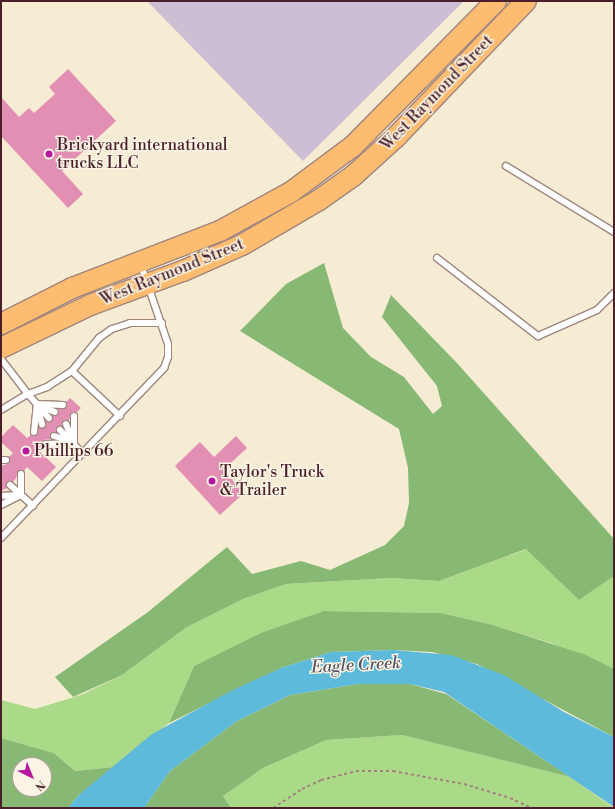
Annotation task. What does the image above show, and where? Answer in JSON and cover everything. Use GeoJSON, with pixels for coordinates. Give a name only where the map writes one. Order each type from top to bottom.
{"type":"FeatureCollection","features":[{"type":"Feature","properties":{"kind":"main road","name":"West Raymond Street"},"geometry":{"type":"LineString","coordinates":[[1,324],[54,295],[220,231],[290,192],[323,171],[372,128],[496,1]]}},
{"type":"Feature","properties":{"kind":"main road","name":"West Raymond Street"},"geometry":{"type":"LineString","coordinates":[[1,348],[65,316],[148,284],[242,245],[298,214],[336,188],[396,137],[526,1]]}},
{"type":"Feature","properties":{"kind":"lane"},"geometry":{"type":"LineString","coordinates":[[506,166],[614,232]]}},
{"type":"Feature","properties":{"kind":"lane"},"geometry":{"type":"LineString","coordinates":[[437,258],[538,336],[597,310],[614,293]]}},
{"type":"Feature","properties":{"kind":"lane"},"geometry":{"type":"LineString","coordinates":[[1,538],[120,416],[165,366],[168,344],[140,262]]}},
{"type":"Feature","properties":{"kind":"lane"},"geometry":{"type":"LineString","coordinates":[[1,410],[28,394],[47,387],[72,371],[99,338],[112,329],[130,323],[162,323]]}},
{"type":"Feature","properties":{"kind":"lane"},"geometry":{"type":"LineString","coordinates":[[1,359],[49,418]]}},
{"type":"Feature","properties":{"kind":"lane"},"geometry":{"type":"LineString","coordinates":[[72,371],[120,416]]}},
{"type":"Feature","properties":{"kind":"lane"},"geometry":{"type":"LineString","coordinates":[[37,404],[63,405]]}},
{"type":"Feature","properties":{"kind":"lane"},"geometry":{"type":"LineString","coordinates":[[37,404],[55,412]]}},
{"type":"Feature","properties":{"kind":"lane"},"geometry":{"type":"LineString","coordinates":[[37,404],[42,424]]}},
{"type":"Feature","properties":{"kind":"lane"},"geometry":{"type":"LineString","coordinates":[[34,432],[37,404]]}},
{"type":"Feature","properties":{"kind":"lane"},"geometry":{"type":"LineString","coordinates":[[74,416],[74,442]]}},
{"type":"Feature","properties":{"kind":"lane"},"geometry":{"type":"LineString","coordinates":[[66,424],[74,442]]}},
{"type":"Feature","properties":{"kind":"lane"},"geometry":{"type":"LineString","coordinates":[[60,430],[74,442],[83,454]]}},
{"type":"Feature","properties":{"kind":"lane"},"geometry":{"type":"LineString","coordinates":[[54,436],[74,442]]}},
{"type":"Feature","properties":{"kind":"lane"},"geometry":{"type":"LineString","coordinates":[[46,444],[74,442]]}},
{"type":"Feature","properties":{"kind":"lane"},"geometry":{"type":"LineString","coordinates":[[21,474],[21,495]]}},
{"type":"Feature","properties":{"kind":"lane"},"geometry":{"type":"LineString","coordinates":[[10,485],[33,506]]}},
{"type":"Feature","properties":{"kind":"lane"},"geometry":{"type":"LineString","coordinates":[[1,496],[21,495]]}},
{"type":"Feature","properties":{"kind":"lane"},"geometry":{"type":"LineString","coordinates":[[1,505],[21,495]]}},
{"type":"Feature","properties":{"kind":"path"},"geometry":{"type":"LineString","coordinates":[[274,808],[302,789],[321,780],[356,771],[393,771],[464,784],[510,798],[531,808]]}},
{"type":"Feature","properties":{"kind":"shaded area"},"geometry":{"type":"Polygon","coordinates":[[[147,1],[464,1],[303,161],[147,1]]]}},
{"type":"Feature","properties":{"kind":"green space"},"geometry":{"type":"Polygon","coordinates":[[[324,263],[343,328],[371,357],[404,377],[433,414],[442,406],[437,386],[382,317],[391,295],[456,362],[614,539],[614,576],[579,600],[526,549],[439,581],[391,578],[286,584],[243,599],[187,627],[122,675],[73,697],[55,677],[148,612],[227,547],[252,574],[301,561],[330,570],[385,545],[404,526],[409,503],[408,468],[399,429],[240,331],[286,284],[324,263]]]}},
{"type":"Feature","properties":{"kind":"green space"},"geometry":{"type":"Polygon","coordinates":[[[527,549],[579,600],[614,576],[614,671],[551,643],[493,625],[441,613],[324,611],[194,666],[169,723],[114,767],[75,771],[54,753],[1,738],[1,700],[35,709],[81,695],[122,675],[187,627],[243,599],[286,584],[391,578],[439,581],[527,549]]]}},
{"type":"Feature","properties":{"kind":"green space"},"geometry":{"type":"Polygon","coordinates":[[[324,611],[441,613],[493,625],[586,655],[614,669],[614,737],[477,664],[432,652],[393,650],[331,652],[281,668],[169,723],[194,666],[261,633],[324,611]]]}},
{"type":"Feature","properties":{"kind":"green space"},"geometry":{"type":"Polygon","coordinates":[[[358,684],[410,684],[446,694],[570,777],[402,735],[326,740],[263,768],[223,796],[231,808],[144,808],[170,771],[237,721],[290,695],[358,684]]]}},
{"type":"Feature","properties":{"kind":"green space"},"geometry":{"type":"Polygon","coordinates":[[[402,735],[570,777],[614,808],[231,808],[223,796],[263,768],[326,740],[402,735]]]}},
{"type":"Feature","properties":{"kind":"green space"},"geometry":{"type":"Polygon","coordinates":[[[1,738],[54,753],[75,771],[114,767],[80,794],[68,808],[1,808],[1,738]]]}},
{"type":"Feature","properties":{"kind":"water","name":"Eagle Creek"},"geometry":{"type":"Polygon","coordinates":[[[393,650],[451,655],[504,675],[564,712],[614,737],[614,807],[444,692],[410,684],[358,684],[290,695],[237,721],[170,771],[144,808],[68,808],[80,794],[152,734],[231,691],[281,668],[331,652],[393,650]]]}},
{"type":"Feature","properties":{"kind":"building","name":"Brickyard international trucks LLC"},"geometry":{"type":"Polygon","coordinates":[[[68,69],[116,121],[62,171],[83,194],[68,208],[1,136],[1,97],[19,117],[29,108],[34,113],[55,94],[49,87],[68,69]]]}},
{"type":"Feature","properties":{"kind":"building"},"geometry":{"type":"Polygon","coordinates":[[[70,398],[81,408],[77,412],[71,412],[69,421],[64,420],[62,426],[57,427],[56,432],[51,433],[51,439],[43,440],[43,447],[39,451],[56,467],[42,481],[27,467],[24,471],[19,470],[13,482],[7,482],[7,488],[1,491],[1,466],[10,463],[9,457],[13,453],[1,442],[1,437],[13,425],[27,438],[31,435],[36,436],[39,427],[45,427],[46,421],[50,422],[53,416],[58,415],[59,409],[67,408],[66,402],[70,398]]]}},
{"type":"Feature","properties":{"kind":"building","name":"Taylor's Truck & Trailer"},"geometry":{"type":"Polygon","coordinates":[[[236,436],[247,448],[223,470],[244,493],[220,515],[175,466],[200,442],[214,457],[236,436]]]}},
{"type":"Feature","properties":{"kind":"place","name":"Brickyard international trucks LLC"},"geometry":{"type":"Point","coordinates":[49,154]}},
{"type":"Feature","properties":{"kind":"place","name":"Phillips 66"},"geometry":{"type":"Point","coordinates":[26,451]}},
{"type":"Feature","properties":{"kind":"place","name":"Taylor's Truck & Trailer"},"geometry":{"type":"Point","coordinates":[212,481]}}]}
